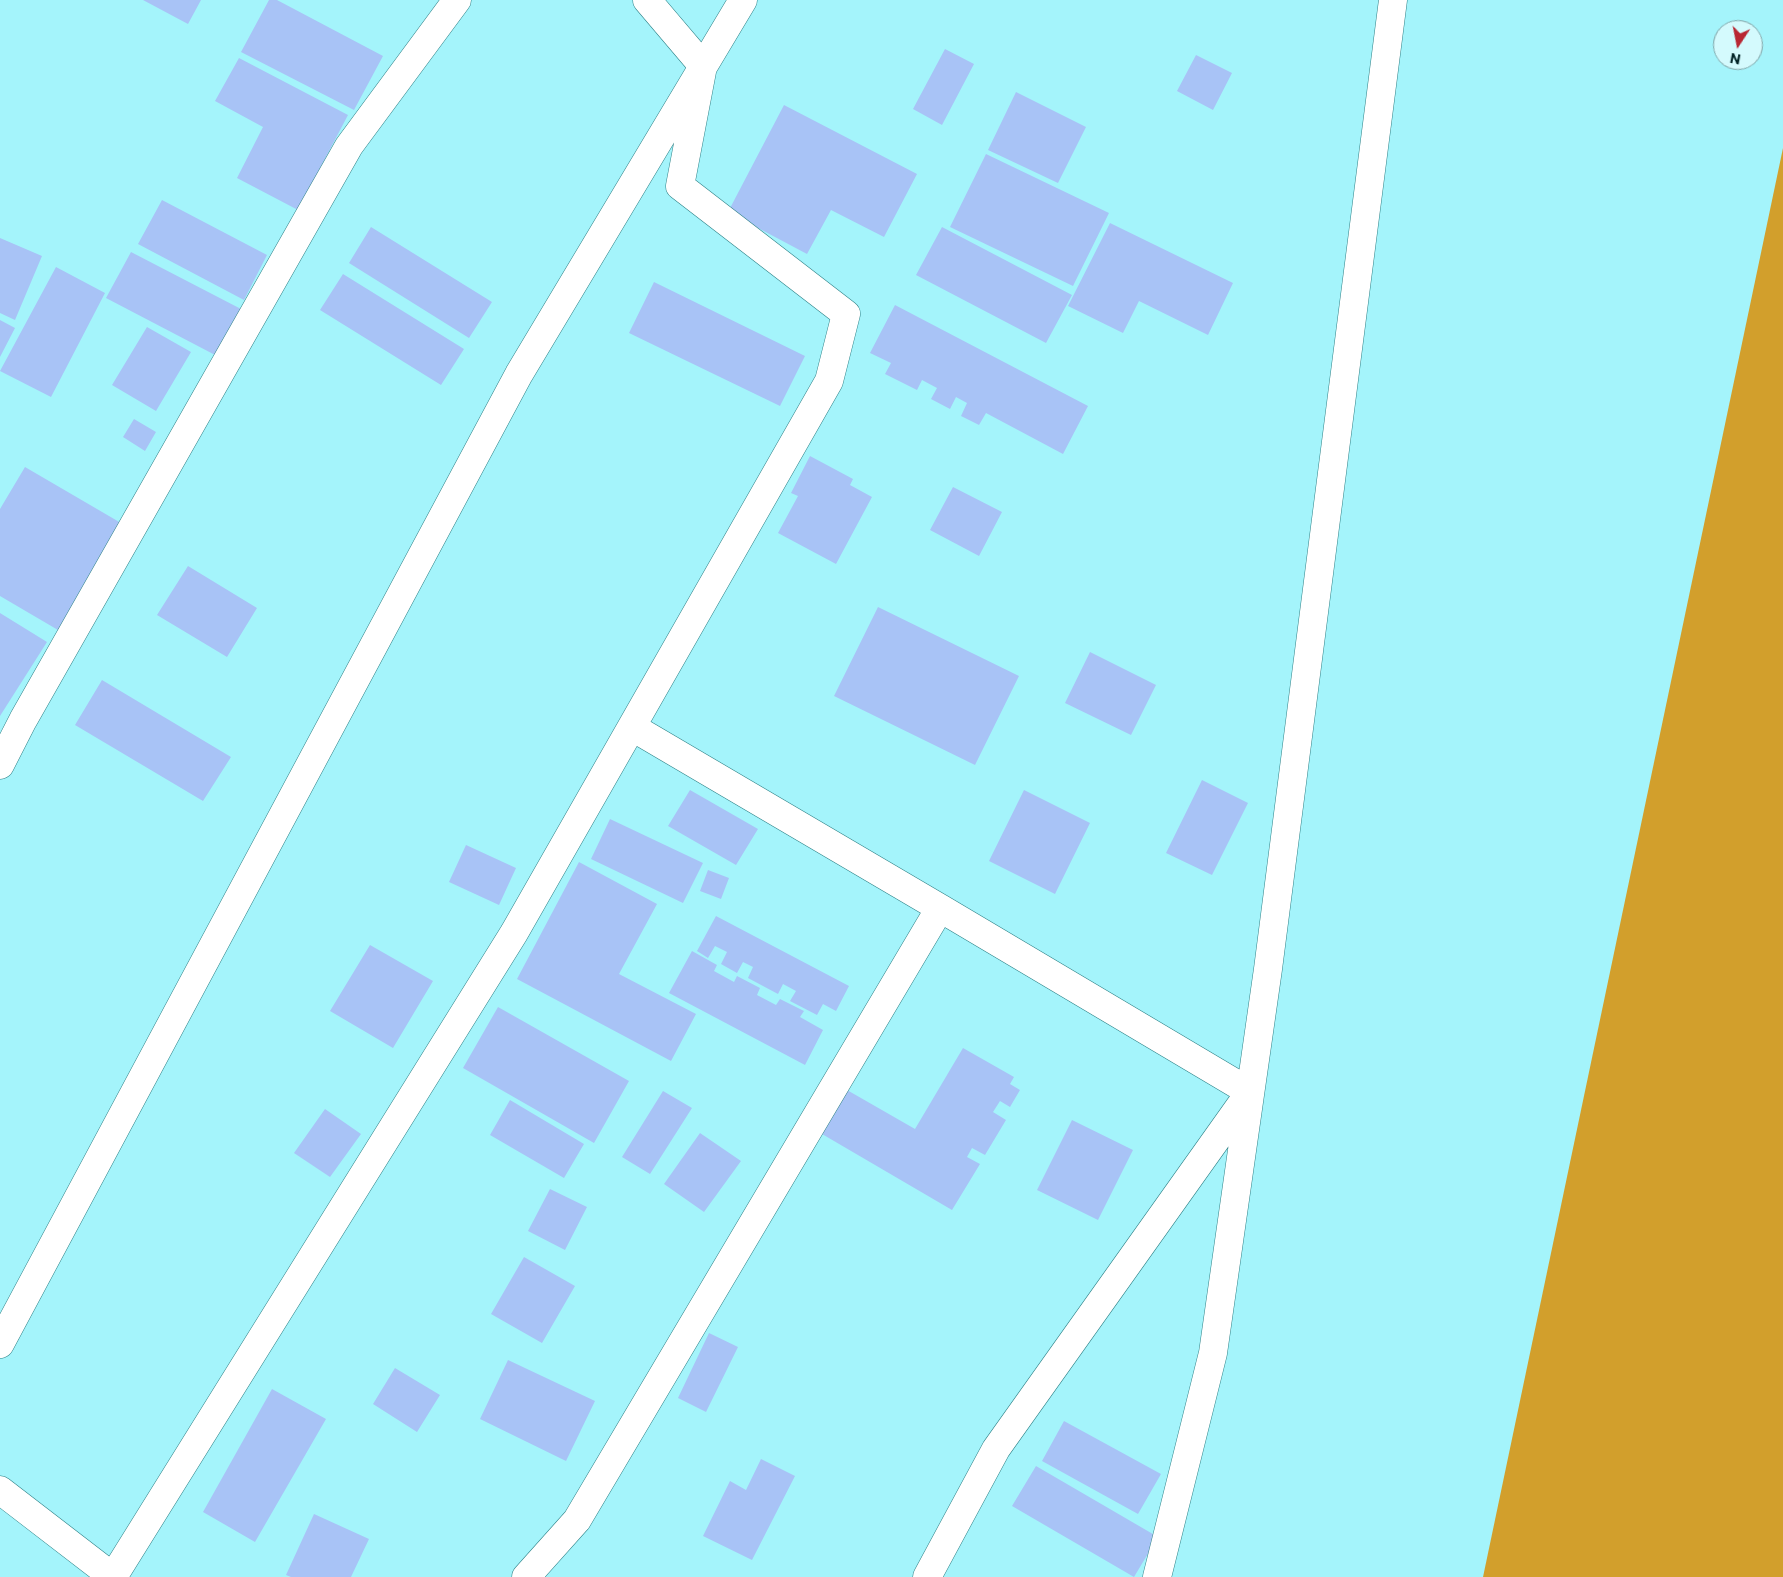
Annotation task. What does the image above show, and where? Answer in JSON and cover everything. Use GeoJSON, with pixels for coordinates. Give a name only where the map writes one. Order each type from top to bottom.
{"type":"FeatureCollection","features":[{"type":"Feature","properties":{"kind":"street"},"geometry":{"type":"LineString","coordinates":[[0,765],[23,720],[349,146],[457,0]]}},
{"type":"Feature","properties":{"kind":"street"},"geometry":{"type":"LineString","coordinates":[[647,0],[703,66]]}},
{"type":"Feature","properties":{"kind":"street"},"geometry":{"type":"LineString","coordinates":[[0,1344],[520,374],[743,0]]}},
{"type":"Feature","properties":{"kind":"street"},"geometry":{"type":"LineString","coordinates":[[1157,1577],[1213,1353],[1268,969],[1392,0]]}},
{"type":"Feature","properties":{"kind":"street"},"geometry":{"type":"LineString","coordinates":[[0,1490],[113,1577],[514,933],[829,381],[846,314],[680,186],[703,66]]}},
{"type":"Feature","properties":{"kind":"street"},"geometry":{"type":"LineString","coordinates":[[632,727],[1250,1092]]}},
{"type":"Feature","properties":{"kind":"street"},"geometry":{"type":"LineString","coordinates":[[526,1577],[577,1520],[940,908]]}},
{"type":"Feature","properties":{"kind":"street"},"geometry":{"type":"LineString","coordinates":[[927,1577],[996,1450],[1250,1092]]}},
{"type":"Feature","properties":{"kind":"shaded area"},"geometry":{"type":"Polygon","coordinates":[[[1783,148],[1783,1577],[1483,1577],[1783,148]]]}},
{"type":"Feature","properties":{"kind":"building"},"geometry":{"type":"Polygon","coordinates":[[[143,0],[201,0],[188,24],[143,0]]]}},
{"type":"Feature","properties":{"kind":"building"},"geometry":{"type":"Polygon","coordinates":[[[269,0],[277,0],[383,56],[354,110],[241,52],[269,0]]]}},
{"type":"Feature","properties":{"kind":"building"},"geometry":{"type":"Polygon","coordinates":[[[945,49],[974,64],[942,125],[913,109],[945,49]]]}},
{"type":"Feature","properties":{"kind":"building"},"geometry":{"type":"Polygon","coordinates":[[[1196,55],[1232,73],[1213,110],[1177,91],[1196,55]]]}},
{"type":"Feature","properties":{"kind":"building"},"geometry":{"type":"Polygon","coordinates":[[[239,58],[348,115],[298,210],[237,178],[263,127],[215,101],[239,58]]]}},
{"type":"Feature","properties":{"kind":"building"},"geometry":{"type":"Polygon","coordinates":[[[1016,92],[1086,127],[1058,183],[988,150],[1016,92]]]}},
{"type":"Feature","properties":{"kind":"building"},"geometry":{"type":"Polygon","coordinates":[[[784,105],[917,174],[884,237],[831,210],[807,254],[728,212],[784,105]]]}},
{"type":"Feature","properties":{"kind":"building"},"geometry":{"type":"Polygon","coordinates":[[[986,154],[1109,213],[1073,286],[950,227],[986,154]]]}},
{"type":"Feature","properties":{"kind":"building"},"geometry":{"type":"Polygon","coordinates":[[[162,200],[267,255],[244,300],[138,244],[162,200]]]}},
{"type":"Feature","properties":{"kind":"building"},"geometry":{"type":"Polygon","coordinates":[[[1110,223],[1233,283],[1208,335],[1139,301],[1123,333],[1068,306],[1110,223]]]}},
{"type":"Feature","properties":{"kind":"building"},"geometry":{"type":"Polygon","coordinates":[[[371,227],[492,302],[469,338],[349,263],[371,227]]]}},
{"type":"Feature","properties":{"kind":"building"},"geometry":{"type":"Polygon","coordinates":[[[942,227],[1072,295],[1046,343],[916,275],[942,227]]]}},
{"type":"Feature","properties":{"kind":"building"},"geometry":{"type":"Polygon","coordinates":[[[0,238],[42,256],[15,320],[0,313],[0,238]]]}},
{"type":"Feature","properties":{"kind":"building"},"geometry":{"type":"Polygon","coordinates":[[[131,252],[241,309],[217,356],[106,298],[131,252]]]}},
{"type":"Feature","properties":{"kind":"building"},"geometry":{"type":"Polygon","coordinates":[[[56,267],[105,293],[51,397],[0,371],[56,267]]]}},
{"type":"Feature","properties":{"kind":"building"},"geometry":{"type":"Polygon","coordinates":[[[343,274],[464,349],[441,385],[320,310],[343,274]]]}},
{"type":"Feature","properties":{"kind":"building"},"geometry":{"type":"Polygon","coordinates":[[[654,282],[805,356],[780,406],[629,333],[654,282]]]}},
{"type":"Feature","properties":{"kind":"building"},"geometry":{"type":"Polygon","coordinates":[[[895,305],[1088,406],[1063,454],[986,413],[979,425],[961,416],[967,403],[956,397],[950,409],[931,399],[937,388],[922,380],[917,390],[885,374],[891,363],[870,353],[895,305]]]}},
{"type":"Feature","properties":{"kind":"building"},"geometry":{"type":"Polygon","coordinates":[[[0,320],[15,328],[0,357],[0,320]]]}},
{"type":"Feature","properties":{"kind":"building"},"geometry":{"type":"Polygon","coordinates":[[[147,327],[191,352],[156,411],[112,385],[147,327]]]}},
{"type":"Feature","properties":{"kind":"building"},"geometry":{"type":"Polygon","coordinates":[[[134,419],[156,432],[145,451],[123,437],[134,419]]]}},
{"type":"Feature","properties":{"kind":"building"},"geometry":{"type":"Polygon","coordinates":[[[810,456],[853,479],[850,485],[872,497],[836,564],[778,533],[798,496],[791,493],[810,456]]]}},
{"type":"Feature","properties":{"kind":"building"},"geometry":{"type":"Polygon","coordinates":[[[25,467],[121,523],[58,630],[0,596],[0,509],[25,467]]]}},
{"type":"Feature","properties":{"kind":"building"},"geometry":{"type":"Polygon","coordinates":[[[953,487],[1002,512],[979,556],[930,530],[953,487]]]}},
{"type":"Feature","properties":{"kind":"building"},"geometry":{"type":"Polygon","coordinates":[[[188,566],[257,608],[227,657],[157,615],[188,566]]]}},
{"type":"Feature","properties":{"kind":"building"},"geometry":{"type":"Polygon","coordinates":[[[878,607],[1019,676],[975,765],[834,696],[878,607]]]}},
{"type":"Feature","properties":{"kind":"building"},"geometry":{"type":"Polygon","coordinates":[[[0,613],[47,642],[0,716],[0,613]]]}},
{"type":"Feature","properties":{"kind":"building"},"geometry":{"type":"Polygon","coordinates":[[[1090,652],[1156,685],[1131,735],[1065,703],[1090,652]]]}},
{"type":"Feature","properties":{"kind":"building"},"geometry":{"type":"Polygon","coordinates":[[[102,680],[231,757],[203,801],[75,725],[102,680]]]}},
{"type":"Feature","properties":{"kind":"building"},"geometry":{"type":"Polygon","coordinates":[[[1202,780],[1248,803],[1212,875],[1166,853],[1202,780]]]}},
{"type":"Feature","properties":{"kind":"building"},"geometry":{"type":"Polygon","coordinates":[[[690,790],[758,829],[736,865],[668,826],[690,790]]]}},
{"type":"Feature","properties":{"kind":"building"},"geometry":{"type":"Polygon","coordinates":[[[1024,790],[1090,823],[1055,894],[989,861],[1024,790]]]}},
{"type":"Feature","properties":{"kind":"building"},"geometry":{"type":"Polygon","coordinates":[[[610,819],[703,863],[683,903],[591,859],[610,819]]]}},
{"type":"Feature","properties":{"kind":"building"},"geometry":{"type":"Polygon","coordinates":[[[466,845],[516,868],[499,905],[449,882],[466,845]]]}},
{"type":"Feature","properties":{"kind":"building"},"geometry":{"type":"Polygon","coordinates":[[[579,862],[657,904],[619,974],[696,1014],[671,1061],[517,979],[579,862]]]}},
{"type":"Feature","properties":{"kind":"building"},"geometry":{"type":"Polygon","coordinates":[[[708,870],[729,878],[721,899],[700,891],[708,870]]]}},
{"type":"Feature","properties":{"kind":"building"},"geometry":{"type":"Polygon","coordinates":[[[716,916],[849,986],[836,1011],[823,1004],[817,1015],[790,1001],[796,991],[783,984],[778,994],[748,978],[753,967],[743,962],[737,973],[721,964],[727,952],[715,946],[708,958],[697,951],[716,916]]]}},
{"type":"Feature","properties":{"kind":"building"},"geometry":{"type":"Polygon","coordinates":[[[370,945],[433,981],[393,1048],[330,1011],[370,945]]]}},
{"type":"Feature","properties":{"kind":"building"},"geometry":{"type":"Polygon","coordinates":[[[692,951],[717,965],[714,971],[734,982],[737,976],[760,988],[757,995],[776,1005],[780,999],[804,1011],[800,1017],[823,1030],[805,1065],[669,993],[692,951]]]}},
{"type":"Feature","properties":{"kind":"building"},"geometry":{"type":"Polygon","coordinates":[[[498,1007],[629,1081],[594,1143],[463,1068],[498,1007]]]}},
{"type":"Feature","properties":{"kind":"building"},"geometry":{"type":"Polygon","coordinates":[[[963,1048],[1014,1077],[1010,1084],[1020,1090],[1010,1107],[1000,1101],[993,1112],[1006,1120],[985,1155],[972,1148],[967,1157],[980,1164],[952,1210],[822,1134],[847,1090],[915,1129],[963,1048]]]}},
{"type":"Feature","properties":{"kind":"building"},"geometry":{"type":"Polygon","coordinates":[[[663,1091],[692,1108],[650,1174],[622,1157],[663,1091]]]}},
{"type":"Feature","properties":{"kind":"building"},"geometry":{"type":"Polygon","coordinates":[[[510,1100],[584,1144],[564,1178],[490,1135],[510,1100]]]}},
{"type":"Feature","properties":{"kind":"building"},"geometry":{"type":"Polygon","coordinates":[[[325,1109],[361,1134],[330,1177],[294,1153],[325,1109]]]}},
{"type":"Feature","properties":{"kind":"building"},"geometry":{"type":"Polygon","coordinates":[[[1072,1120],[1133,1150],[1098,1220],[1037,1190],[1072,1120]]]}},
{"type":"Feature","properties":{"kind":"building"},"geometry":{"type":"Polygon","coordinates":[[[700,1133],[741,1161],[704,1212],[664,1184],[700,1133]]]}},
{"type":"Feature","properties":{"kind":"building"},"geometry":{"type":"Polygon","coordinates":[[[550,1189],[587,1207],[565,1250],[528,1231],[550,1189]]]}},
{"type":"Feature","properties":{"kind":"building"},"geometry":{"type":"Polygon","coordinates":[[[524,1257],[575,1286],[542,1343],[491,1314],[524,1257]]]}},
{"type":"Feature","properties":{"kind":"building"},"geometry":{"type":"Polygon","coordinates":[[[709,1333],[738,1347],[706,1412],[678,1398],[709,1333]]]}},
{"type":"Feature","properties":{"kind":"building"},"geometry":{"type":"Polygon","coordinates":[[[508,1360],[595,1401],[566,1461],[480,1419],[508,1360]]]}},
{"type":"Feature","properties":{"kind":"building"},"geometry":{"type":"Polygon","coordinates":[[[395,1368],[440,1395],[417,1432],[373,1404],[395,1368]]]}},
{"type":"Feature","properties":{"kind":"building"},"geometry":{"type":"Polygon","coordinates":[[[272,1389],[326,1419],[255,1542],[203,1512],[272,1389]]]}},
{"type":"Feature","properties":{"kind":"building"},"geometry":{"type":"Polygon","coordinates":[[[1064,1421],[1161,1474],[1138,1514],[1042,1461],[1064,1421]]]}},
{"type":"Feature","properties":{"kind":"building"},"geometry":{"type":"Polygon","coordinates":[[[761,1459],[795,1476],[752,1560],[703,1536],[730,1481],[746,1490],[761,1459]]]}},
{"type":"Feature","properties":{"kind":"building"},"geometry":{"type":"Polygon","coordinates":[[[1036,1466],[1158,1537],[1134,1577],[1012,1506],[1036,1466]]]}},
{"type":"Feature","properties":{"kind":"building"},"geometry":{"type":"Polygon","coordinates":[[[314,1514],[369,1539],[351,1577],[291,1577],[286,1575],[314,1514]]]}}]}
